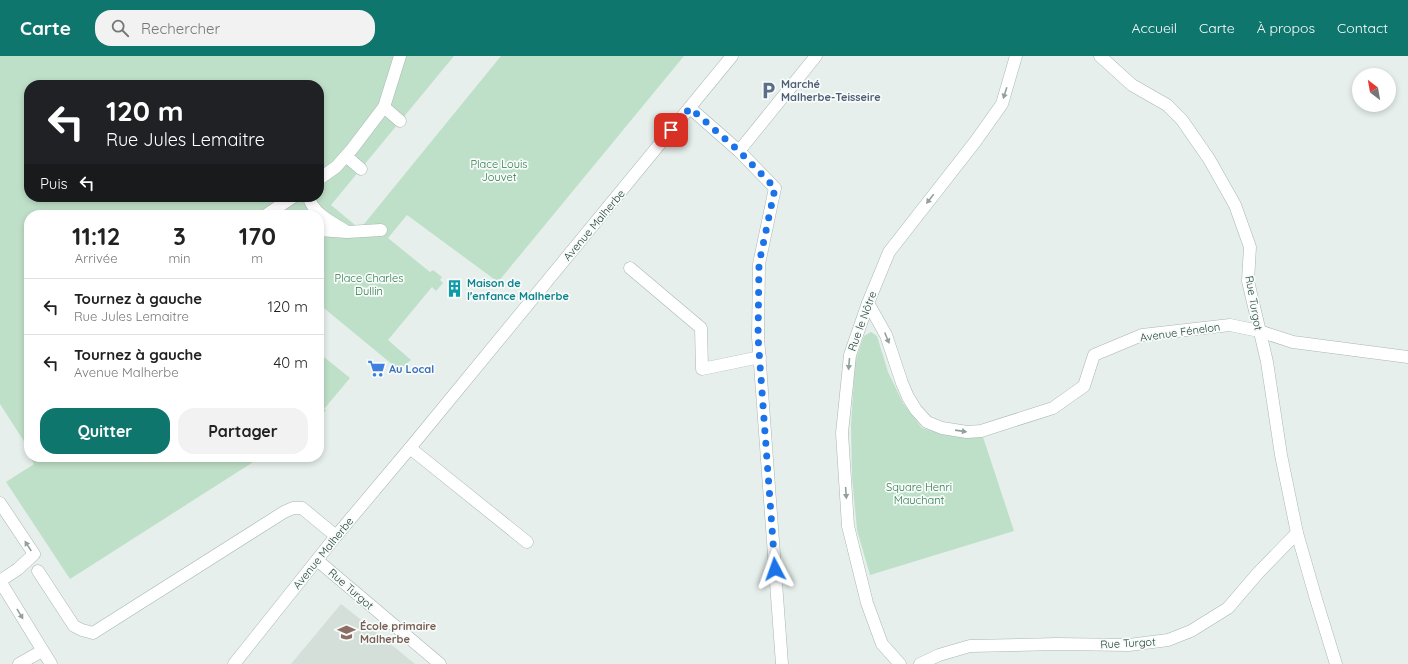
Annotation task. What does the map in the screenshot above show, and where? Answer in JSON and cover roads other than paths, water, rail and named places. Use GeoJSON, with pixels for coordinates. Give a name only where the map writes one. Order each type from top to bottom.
{"type":"FeatureCollection","features":[{"type":"Feature","properties":{"kind":"street"},"geometry":{"type":"LineString","coordinates":[[324,175],[336,167],[346,156],[384,107],[400,56]]}},
{"type":"Feature","properties":{"kind":"street","name":"Avenue Malherbe"},"geometry":{"type":"LineString","coordinates":[[235,662],[336,536],[732,56]]}},
{"type":"Feature","properties":{"kind":"street"},"geometry":{"type":"LineString","coordinates":[[739,151],[816,56]]}},
{"type":"Feature","properties":{"kind":"street","name":"Rue le Nôtre"},"geometry":{"type":"LineString","coordinates":[[900,664],[882,644],[867,603],[848,526],[842,433],[850,355],[868,303],[889,252],[1002,104],[1016,56]]}},
{"type":"Feature","properties":{"kind":"street","name":"Rue Turgot"},"geometry":{"type":"LineString","coordinates":[[1100,56],[1132,85],[1167,105],[1182,120],[1209,159],[1235,205],[1250,247],[1248,281],[1267,362],[1280,455],[1297,533],[1336,664]]}},
{"type":"Feature","properties":{"kind":"street"},"geometry":{"type":"LineString","coordinates":[[384,107],[400,121]]}},
{"type":"Feature","properties":{"kind":"street"},"geometry":{"type":"LineString","coordinates":[[690,108],[739,151],[775,188],[759,264],[758,337],[782,664]]}},
{"type":"Feature","properties":{"kind":"street"},"geometry":{"type":"LineString","coordinates":[[346,156],[361,169]]}},
{"type":"Feature","properties":{"kind":"street"},"geometry":{"type":"LineString","coordinates":[[274,210],[286,202]]}},
{"type":"Feature","properties":{"kind":"street"},"geometry":{"type":"LineString","coordinates":[[324,216],[347,232]]}},
{"type":"Feature","properties":{"kind":"street"},"geometry":{"type":"LineString","coordinates":[[324,230],[347,232],[381,230]]}},
{"type":"Feature","properties":{"kind":"street"},"geometry":{"type":"LineString","coordinates":[[630,268],[701,328],[702,369],[760,357]]}},
{"type":"Feature","properties":{"kind":"street","name":"Avenue Fénelon"},"geometry":{"type":"LineString","coordinates":[[868,303],[886,336],[902,383],[916,410],[927,422],[942,428],[967,432],[981,431],[1053,408],[1084,386],[1094,355],[1142,335],[1230,325],[1259,331],[1293,342],[1408,357]]}},
{"type":"Feature","properties":{"kind":"street"},"geometry":{"type":"LineString","coordinates":[[410,448],[526,542]]}},
{"type":"Feature","properties":{"kind":"street"},"geometry":{"type":"LineString","coordinates":[[0,503],[34,554],[18,569],[0,581],[51,664]]}},
{"type":"Feature","properties":{"kind":"street"},"geometry":{"type":"LineString","coordinates":[[38,572],[74,626],[93,633],[284,512],[293,508],[302,508],[336,536]]}},
{"type":"Feature","properties":{"kind":"street","name":"Rue Turgot"},"geometry":{"type":"LineString","coordinates":[[920,664],[939,655],[970,646],[1057,644],[1129,645],[1168,640],[1191,631],[1228,608],[1258,573],[1297,533]]}},
{"type":"Feature","properties":{"kind":"street","name":"Rue Turgot"},"geometry":{"type":"LineString","coordinates":[[317,560],[440,664]]}},
{"type":"Feature","properties":{"kind":"street"},"geometry":{"type":"LineString","coordinates":[[19,664],[42,651]]}},
{"type":"Feature","properties":{"kind":"place","name":"Marché Malherbe-Teisseire"},"geometry":{"type":"Point","coordinates":[768,90]}},
{"type":"Feature","properties":{"kind":"place","name":"Maison de l'enfance Malherbe"},"geometry":{"type":"Point","coordinates":[454,289]}},
{"type":"Feature","properties":{"kind":"place","name":"Au Local"},"geometry":{"type":"Point","coordinates":[376,369]}},
{"type":"Feature","properties":{"kind":"place","name":"École primaire Malherbe"},"geometry":{"type":"Point","coordinates":[347,632]}},
{"type":"Feature","properties":{"kind":"park label","name":"Place Louis Jouvet"},"geometry":{"type":"Point","coordinates":[499,170]}},
{"type":"Feature","properties":{"kind":"park label","name":"Place Charles Dullin"},"geometry":{"type":"Point","coordinates":[369,284]}},
{"type":"Feature","properties":{"kind":"park label","name":"Square Henri Mauchant"},"geometry":{"type":"Point","coordinates":[919,493]}}]}
